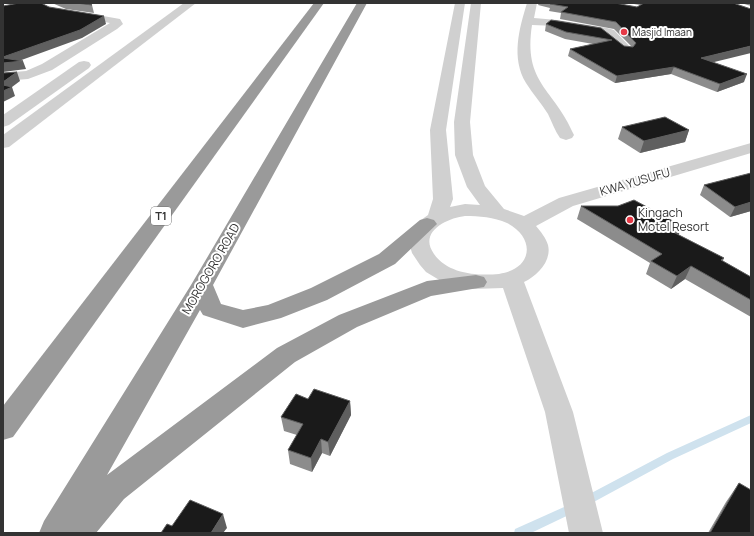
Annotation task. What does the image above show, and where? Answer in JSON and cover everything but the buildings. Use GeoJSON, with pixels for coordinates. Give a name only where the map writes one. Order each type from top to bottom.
{"type":"FeatureCollection","features":[{"type":"Feature","properties":{"kind":"highway","name":"T1"},"geometry":{"type":"LineString","coordinates":[[5,425],[319,3]]}},
{"type":"Feature","properties":{"kind":"highway","name":"MOROGORO ROAD"},"geometry":{"type":"LineString","coordinates":[[56,533],[202,285],[362,3]]}},
{"type":"Feature","properties":{"kind":"highway"},"geometry":{"type":"LineString","coordinates":[[202,285],[211,309],[243,319],[273,312],[319,294],[387,258],[432,220]]}},
{"type":"Feature","properties":{"kind":"highway"},"geometry":{"type":"LineString","coordinates":[[75,533],[113,489],[286,355],[348,321],[427,289],[476,282]]}},
{"type":"Feature","properties":{"kind":"street"},"geometry":{"type":"LineString","coordinates":[[147,20],[172,3]]}},
{"type":"Feature","properties":{"kind":"street"},"geometry":{"type":"LineString","coordinates":[[3,143],[191,3]]}},
{"type":"Feature","properties":{"kind":"street"},"geometry":{"type":"LineString","coordinates":[[432,220],[450,212],[465,210],[481,210],[497,213],[511,218],[523,225],[532,234],[538,244],[538,255],[534,264],[524,273],[511,279],[494,282],[476,282],[442,272],[430,263],[422,253],[419,242],[421,233],[432,220],[443,199],[438,130],[460,3]]}},
{"type":"Feature","properties":{"kind":"street"},"geometry":{"type":"LineString","coordinates":[[476,3],[462,122],[464,155],[476,187],[497,213]]}},
{"type":"Feature","properties":{"kind":"street"},"geometry":{"type":"LineString","coordinates":[[532,3],[524,38],[525,65],[532,82],[558,116],[566,135]]}},
{"type":"Feature","properties":{"kind":"street"},"geometry":{"type":"LineString","coordinates":[[3,77],[28,75],[47,67],[117,24],[116,21],[101,17],[62,12]]}},
{"type":"Feature","properties":{"kind":"street"},"geometry":{"type":"LineString","coordinates":[[527,21],[557,23],[603,30],[610,33],[627,50]]}},
{"type":"Feature","properties":{"kind":"street"},"geometry":{"type":"LineString","coordinates":[[3,122],[92,59]]}},
{"type":"Feature","properties":{"kind":"street","name":"KWA YUSUFU"},"geometry":{"type":"LineString","coordinates":[[523,225],[566,202],[751,148]]}},
{"type":"Feature","properties":{"kind":"street"},"geometry":{"type":"LineString","coordinates":[[511,279],[559,412],[586,533]]}},
{"type":"Feature","properties":{"kind":"waterway"},"geometry":{"type":"LineString","coordinates":[[586,501],[670,456],[751,419]]}},
{"type":"Feature","properties":{"kind":"waterway"},"geometry":{"type":"LineString","coordinates":[[519,533],[573,508]]}},
{"type":"Feature","properties":{"kind":"place","name":"Masjid Imaan"},"geometry":{"type":"Point","coordinates":[624,32]}},
{"type":"Feature","properties":{"kind":"place","name":"Kingach Motel Resort"},"geometry":{"type":"Point","coordinates":[630,220]}}]}
